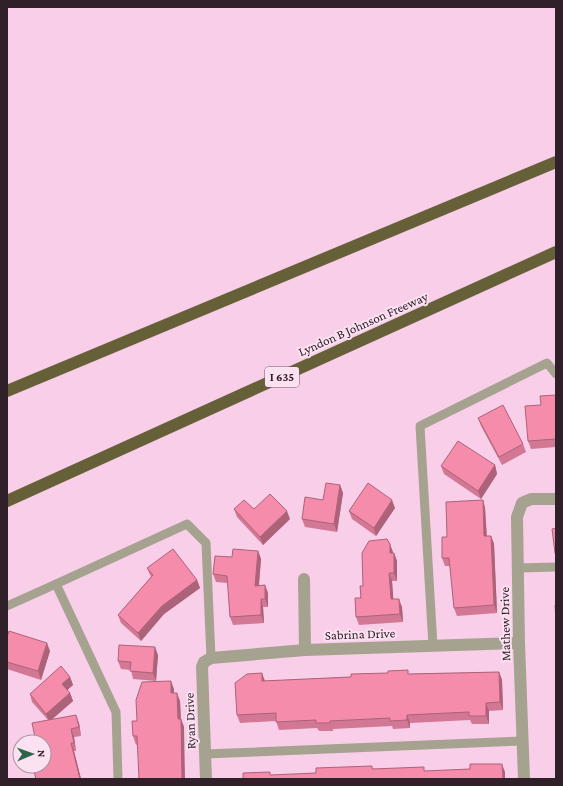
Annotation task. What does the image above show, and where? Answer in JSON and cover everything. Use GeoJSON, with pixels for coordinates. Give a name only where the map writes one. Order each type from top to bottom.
{"type":"FeatureCollection","features":[{"type":"Feature","properties":{"kind":"highway"},"geometry":{"type":"LineString","coordinates":[[7,391],[556,162]]}},
{"type":"Feature","properties":{"kind":"highway","name":"Lyndon B Johnson Freeway"},"geometry":{"type":"LineString","coordinates":[[7,501],[556,252]]}},
{"type":"Feature","properties":{"kind":"street","name":"Mathew Drive"},"geometry":{"type":"LineString","coordinates":[[524,779],[519,643],[517,517],[522,503],[531,499],[556,499]]}},
{"type":"Feature","properties":{"kind":"street"},"geometry":{"type":"LineString","coordinates":[[304,579],[305,650]]}},
{"type":"Feature","properties":{"kind":"street","name":"Sabrina Drive"},"geometry":{"type":"LineString","coordinates":[[207,660],[305,650],[519,643]]}},
{"type":"Feature","properties":{"kind":"street","name":"Ryan Drive"},"geometry":{"type":"LineString","coordinates":[[206,779],[202,667],[207,660]]}},
{"type":"Feature","properties":{"kind":"lane"},"geometry":{"type":"LineString","coordinates":[[433,646],[420,426],[547,363],[556,374]]}},
{"type":"Feature","properties":{"kind":"lane"},"geometry":{"type":"LineString","coordinates":[[7,606],[187,524],[206,543],[207,660]]}},
{"type":"Feature","properties":{"kind":"lane"},"geometry":{"type":"LineString","coordinates":[[518,568],[556,566]]}},
{"type":"Feature","properties":{"kind":"lane"},"geometry":{"type":"LineString","coordinates":[[56,584],[116,712],[118,779]]}},
{"type":"Feature","properties":{"kind":"lane"},"geometry":{"type":"LineString","coordinates":[[205,754],[523,742]]}},
{"type":"Feature","properties":{"kind":"building"},"geometry":{"type":"Polygon","coordinates":[[[556,395],[556,439],[528,441],[525,406],[541,405],[540,396],[556,395]]]}},
{"type":"Feature","properties":{"kind":"building"},"geometry":{"type":"Polygon","coordinates":[[[503,405],[523,444],[499,457],[478,418],[503,405]]]}},
{"type":"Feature","properties":{"kind":"building"},"geometry":{"type":"Polygon","coordinates":[[[458,441],[495,465],[478,491],[441,466],[458,441]]]}},
{"type":"Feature","properties":{"kind":"building"},"geometry":{"type":"Polygon","coordinates":[[[326,483],[340,485],[334,524],[302,519],[305,497],[323,500],[326,483]]]}},
{"type":"Feature","properties":{"kind":"building"},"geometry":{"type":"Polygon","coordinates":[[[368,483],[392,500],[374,528],[349,511],[368,483]]]}},
{"type":"Feature","properties":{"kind":"building"},"geometry":{"type":"Polygon","coordinates":[[[270,494],[287,511],[260,537],[234,509],[244,500],[254,509],[270,494]]]}},
{"type":"Feature","properties":{"kind":"building"},"geometry":{"type":"Polygon","coordinates":[[[483,500],[484,536],[491,536],[494,605],[454,608],[449,558],[442,558],[442,537],[447,537],[446,502],[483,500]]]}},
{"type":"Feature","properties":{"kind":"building"},"geometry":{"type":"Polygon","coordinates":[[[556,528],[556,555],[552,529],[556,528]]]}},
{"type":"Feature","properties":{"kind":"building"},"geometry":{"type":"Polygon","coordinates":[[[387,539],[390,544],[390,553],[394,553],[394,573],[389,573],[391,599],[399,599],[400,614],[356,617],[355,598],[361,598],[360,586],[363,586],[362,553],[369,541],[387,539]]]}},
{"type":"Feature","properties":{"kind":"building"},"geometry":{"type":"Polygon","coordinates":[[[173,549],[197,580],[162,606],[138,633],[118,615],[153,575],[147,568],[173,549]]]}},
{"type":"Feature","properties":{"kind":"building"},"geometry":{"type":"Polygon","coordinates":[[[233,549],[258,551],[255,586],[265,585],[265,599],[261,599],[261,615],[230,617],[227,576],[213,574],[215,556],[232,557],[233,549]]]}},
{"type":"Feature","properties":{"kind":"building"},"geometry":{"type":"Polygon","coordinates":[[[9,631],[47,643],[38,671],[7,662],[7,637],[9,631]]]}},
{"type":"Feature","properties":{"kind":"building"},"geometry":{"type":"Polygon","coordinates":[[[119,645],[155,647],[153,673],[130,671],[131,662],[118,661],[119,645]]]}},
{"type":"Feature","properties":{"kind":"building"},"geometry":{"type":"Polygon","coordinates":[[[61,666],[70,677],[62,684],[70,693],[46,714],[30,694],[61,666]]]}},
{"type":"Feature","properties":{"kind":"building"},"geometry":{"type":"Polygon","coordinates":[[[408,670],[408,674],[499,672],[500,702],[486,703],[486,716],[469,716],[469,712],[407,715],[407,720],[390,721],[390,718],[330,721],[330,723],[316,723],[316,720],[276,722],[276,713],[237,715],[235,683],[247,674],[262,673],[262,681],[351,677],[351,674],[388,673],[388,671],[408,670]]]}},
{"type":"Feature","properties":{"kind":"building"},"geometry":{"type":"Polygon","coordinates":[[[171,681],[171,693],[177,693],[178,719],[181,719],[182,779],[139,779],[137,736],[133,736],[132,721],[137,721],[136,700],[142,682],[171,681]]]}},
{"type":"Feature","properties":{"kind":"building"},"geometry":{"type":"Polygon","coordinates":[[[76,715],[79,727],[71,729],[74,743],[71,743],[80,779],[36,779],[35,774],[52,774],[52,734],[34,734],[32,723],[76,715]]]}},
{"type":"Feature","properties":{"kind":"building"},"geometry":{"type":"Polygon","coordinates":[[[470,764],[502,764],[503,779],[243,779],[243,773],[270,772],[270,775],[316,773],[316,768],[372,766],[372,769],[424,767],[424,771],[470,769],[470,764]]]}}]}
